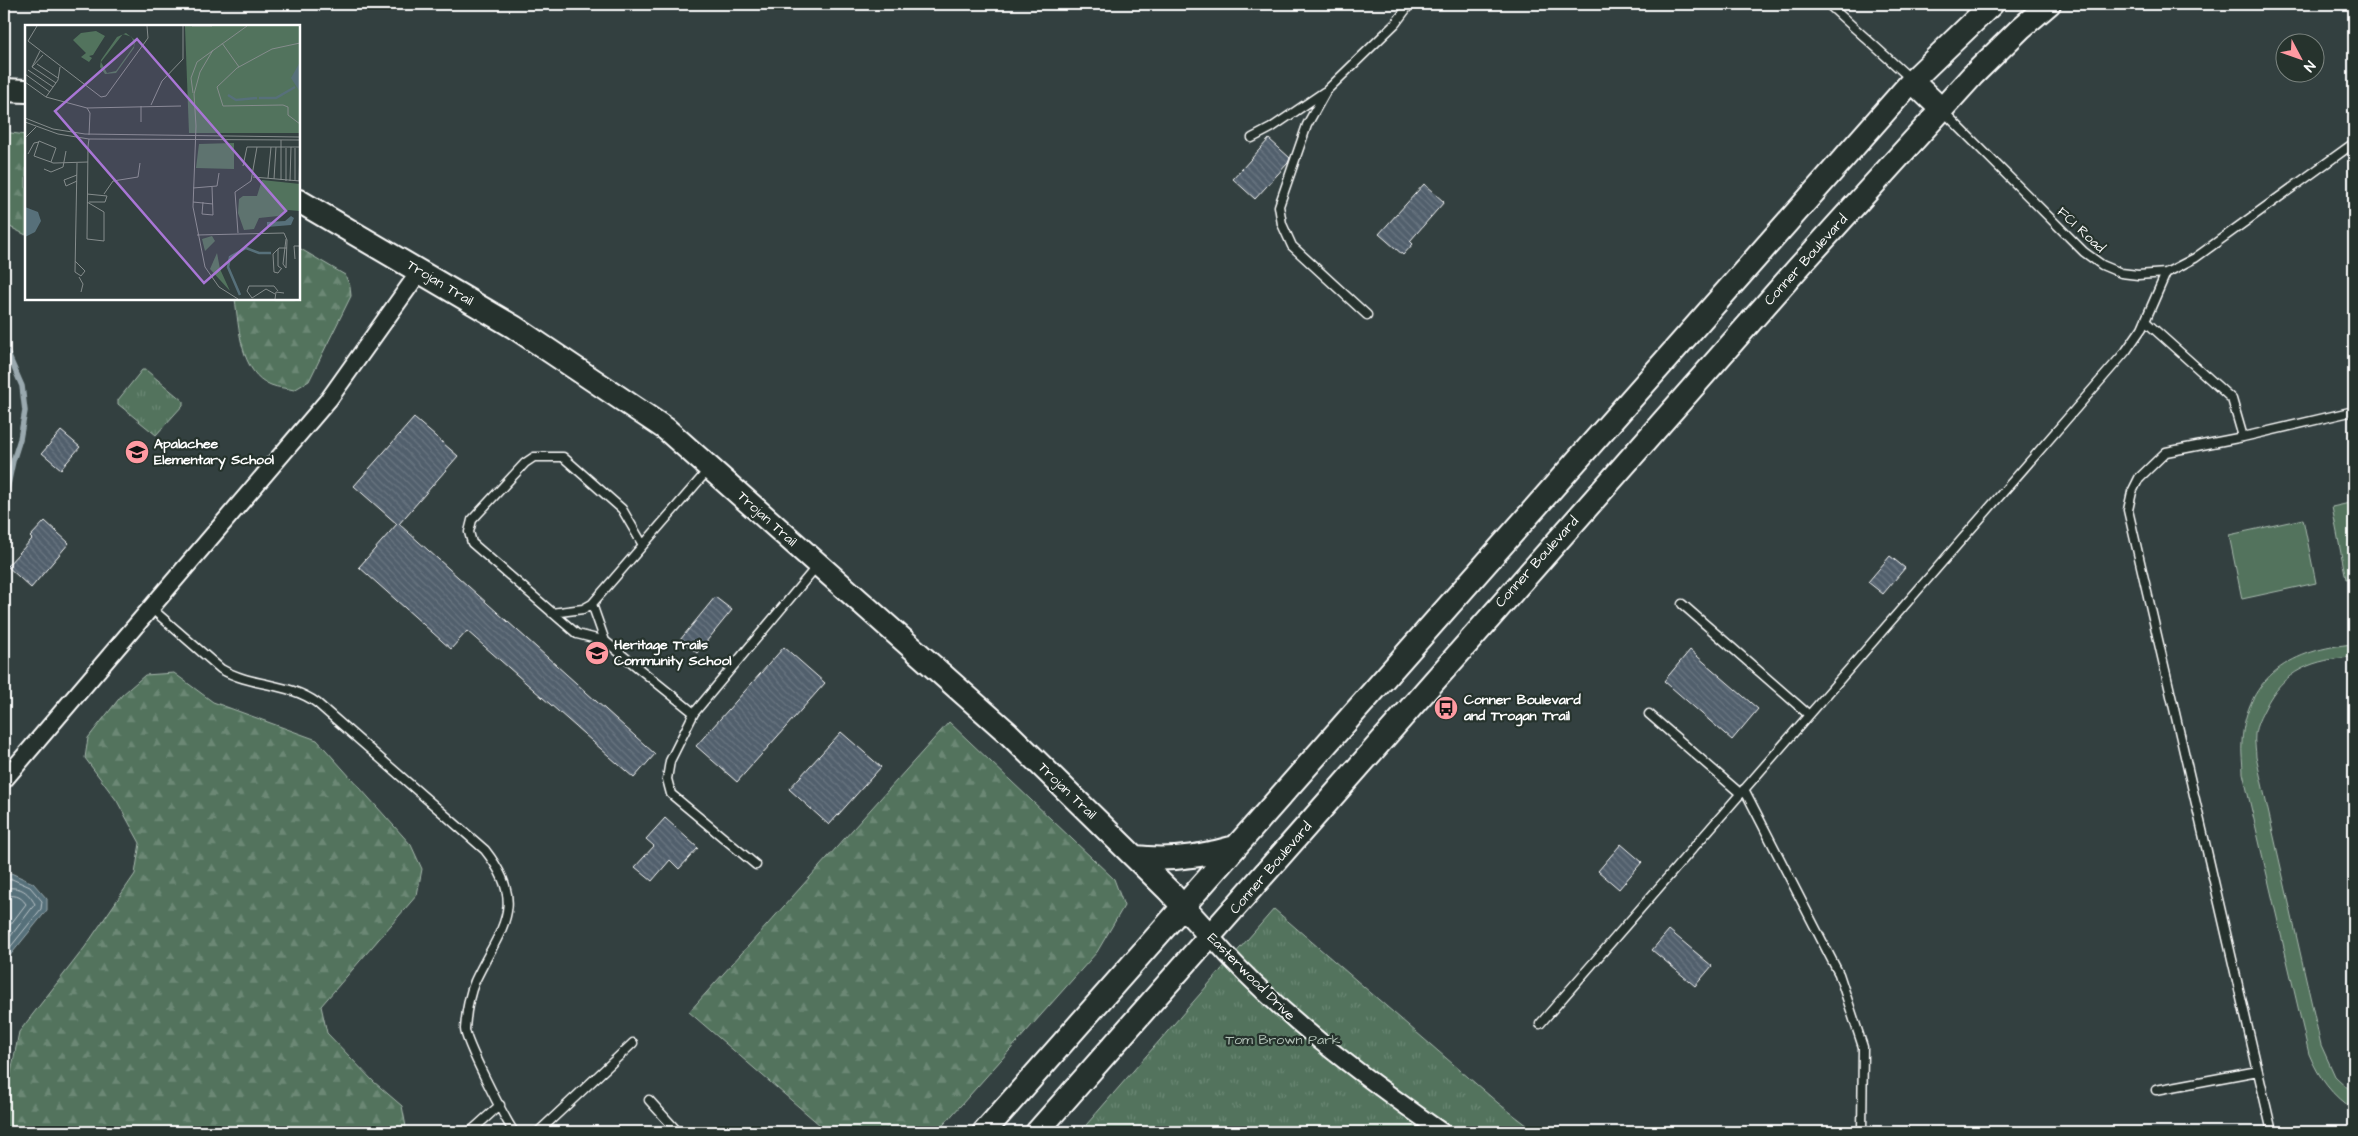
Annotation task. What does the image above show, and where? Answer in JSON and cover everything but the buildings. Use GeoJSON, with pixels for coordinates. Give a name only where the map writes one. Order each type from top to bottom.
{"type":"FeatureCollection","features":[{"type":"Feature","properties":{"kind":"main road"},"geometry":{"type":"LineString","coordinates":[[984,1132],[1912,81],[1992,4]]}},
{"type":"Feature","properties":{"kind":"main road","name":"Conner Boulevard"},"geometry":{"type":"LineString","coordinates":[[1038,1132],[1211,937],[1506,597],[1972,76],[2021,28],[2049,4]]}},
{"type":"Feature","properties":{"kind":"main road"},"geometry":{"type":"LineString","coordinates":[[1912,81],[1942,110]]}},
{"type":"Feature","properties":{"kind":"main road"},"geometry":{"type":"LineString","coordinates":[[4,90],[25,92]]}},
{"type":"Feature","properties":{"kind":"main road","name":"Trojan Trail"},"geometry":{"type":"LineString","coordinates":[[300,202],[514,327],[666,429],[1008,733],[1183,906]]}},
{"type":"Feature","properties":{"kind":"main road"},"geometry":{"type":"LineString","coordinates":[[1135,857],[1175,860],[1205,856],[1236,847]]}},
{"type":"Feature","properties":{"kind":"main road","name":"Easterwood Drive"},"geometry":{"type":"LineString","coordinates":[[1183,906],[1211,937]]}},
{"type":"Feature","properties":{"kind":"street"},"geometry":{"type":"LineString","coordinates":[[4,780],[329,399],[420,271]]}},
{"type":"Feature","properties":{"kind":"street","name":"Easterwood Drive"},"geometry":{"type":"LineString","coordinates":[[1211,937],[1275,1004],[1337,1057],[1442,1132]]}},
{"type":"Feature","properties":{"kind":"lane"},"geometry":{"type":"LineString","coordinates":[[1252,138],[1272,128],[1326,91],[1395,24],[1410,4]]}},
{"type":"Feature","properties":{"kind":"lane"},"geometry":{"type":"LineString","coordinates":[[1828,4],[1912,81]]}},
{"type":"Feature","properties":{"kind":"lane"},"geometry":{"type":"LineString","coordinates":[[1326,91],[1307,125],[1280,206],[1282,224],[1292,246],[1367,315]]}},
{"type":"Feature","properties":{"kind":"lane","name":"FCI Road"},"geometry":{"type":"LineString","coordinates":[[1942,110],[2084,252],[2102,265],[2121,273],[2138,275],[2166,273],[2195,258],[2354,142]]}},
{"type":"Feature","properties":{"kind":"lane"},"geometry":{"type":"LineString","coordinates":[[1540,1024],[2120,358],[2145,321],[2166,273]]}},
{"type":"Feature","properties":{"kind":"lane"},"geometry":{"type":"LineString","coordinates":[[2145,321],[2232,399],[2242,437]]}},
{"type":"Feature","properties":{"kind":"lane"},"geometry":{"type":"LineString","coordinates":[[2272,1132],[2128,510],[2132,492],[2139,478],[2166,452],[2242,437],[2354,411]]}},
{"type":"Feature","properties":{"kind":"lane"},"geometry":{"type":"LineString","coordinates":[[643,545],[622,509],[563,458],[534,457],[525,463],[472,520],[469,532],[472,543],[577,634],[605,640],[694,713]]}},
{"type":"Feature","properties":{"kind":"lane"},"geometry":{"type":"LineString","coordinates":[[552,613],[583,609],[592,604],[710,468]]}},
{"type":"Feature","properties":{"kind":"lane"},"geometry":{"type":"LineString","coordinates":[[756,865],[671,794],[666,779],[670,761],[694,713],[819,565]]}},
{"type":"Feature","properties":{"kind":"lane"},"geometry":{"type":"LineString","coordinates":[[592,604],[605,640]]}},
{"type":"Feature","properties":{"kind":"lane"},"geometry":{"type":"LineString","coordinates":[[1682,604],[1809,715]]}},
{"type":"Feature","properties":{"kind":"lane"},"geometry":{"type":"LineString","coordinates":[[152,608],[226,672],[242,680],[297,690],[317,703],[485,850],[495,863],[504,878],[508,896],[507,914],[502,933],[474,983],[465,1032],[475,1057],[514,1132]]}},
{"type":"Feature","properties":{"kind":"lane"},"geometry":{"type":"LineString","coordinates":[[1649,714],[1742,792],[1839,974],[1863,1048],[1862,1132]]}},
{"type":"Feature","properties":{"kind":"lane"},"geometry":{"type":"LineString","coordinates":[[538,1132],[633,1043]]}},
{"type":"Feature","properties":{"kind":"lane"},"geometry":{"type":"LineString","coordinates":[[2156,1090],[2258,1071]]}},
{"type":"Feature","properties":{"kind":"lane"},"geometry":{"type":"LineString","coordinates":[[649,1100],[678,1132]]}},
{"type":"Feature","properties":{"kind":"lane"},"geometry":{"type":"LineString","coordinates":[[470,1132],[500,1105]]}},
{"type":"Feature","properties":{"kind":"green space"},"geometry":{"type":"Polygon","coordinates":[[[4,132],[25,135],[25,234],[4,224],[4,132]]]}},
{"type":"Feature","properties":{"kind":"green space"},"geometry":{"type":"Polygon","coordinates":[[[300,249],[345,275],[350,286],[351,296],[309,381],[294,390],[271,385],[261,379],[247,360],[240,335],[235,300],[300,300],[300,249]]]}},
{"type":"Feature","properties":{"kind":"green space"},"geometry":{"type":"Polygon","coordinates":[[[142,370],[146,370],[183,401],[183,405],[156,435],[118,404],[118,400],[142,370]]]}},
{"type":"Feature","properties":{"kind":"green space"},"geometry":{"type":"Polygon","coordinates":[[[2354,502],[2354,577],[2346,579],[2332,507],[2354,502]]]}},
{"type":"Feature","properties":{"kind":"green space"},"geometry":{"type":"Polygon","coordinates":[[[2303,519],[2316,583],[2242,599],[2229,535],[2303,519]]]}},
{"type":"Feature","properties":{"kind":"green space"},"geometry":{"type":"Polygon","coordinates":[[[2354,644],[2354,657],[2326,660],[2313,664],[2301,669],[2281,684],[2272,695],[2260,717],[2255,740],[2256,757],[2321,1045],[2335,1076],[2354,1094],[2354,1110],[2339,1099],[2327,1086],[2309,1054],[2243,773],[2242,742],[2245,719],[2253,699],[2263,683],[2277,670],[2293,660],[2312,652],[2354,644]]]}},
{"type":"Feature","properties":{"kind":"green space"},"geometry":{"type":"Polygon","coordinates":[[[174,673],[213,702],[317,740],[411,845],[422,869],[417,895],[321,1006],[327,1033],[374,1082],[402,1106],[407,1132],[4,1132],[9,1083],[19,1032],[85,947],[135,874],[140,843],[117,801],[85,758],[88,738],[122,695],[145,675],[174,673]]]}},
{"type":"Feature","properties":{"kind":"green space"},"geometry":{"type":"Polygon","coordinates":[[[949,722],[1114,879],[1124,906],[1097,952],[937,1132],[828,1132],[689,1012],[949,722]]]}},
{"type":"Feature","properties":{"kind":"green space","name":"Tom Brown Park"},"geometry":{"type":"Polygon","coordinates":[[[1274,909],[1498,1103],[1536,1132],[1080,1132],[1274,909]]]}},
{"type":"Feature","properties":{"kind":"water"},"geometry":{"type":"Polygon","coordinates":[[[11,873],[33,883],[47,899],[47,910],[4,963],[4,878],[11,873]]]}},
{"type":"Feature","properties":{"kind":"waterway"},"geometry":{"type":"LineString","coordinates":[[4,345],[22,386],[25,411],[4,504]]}},
{"type":"Feature","properties":{"kind":"place","name":"Apalachee Elementary School"},"geometry":{"type":"Point","coordinates":[137,452]}},
{"type":"Feature","properties":{"kind":"place","name":"Heritage Trails Community School"},"geometry":{"type":"Point","coordinates":[597,653]}},
{"type":"Feature","properties":{"kind":"place","name":"Conner Boulevard and Trogan Trail"},"geometry":{"type":"Point","coordinates":[1446,708]}}]}
